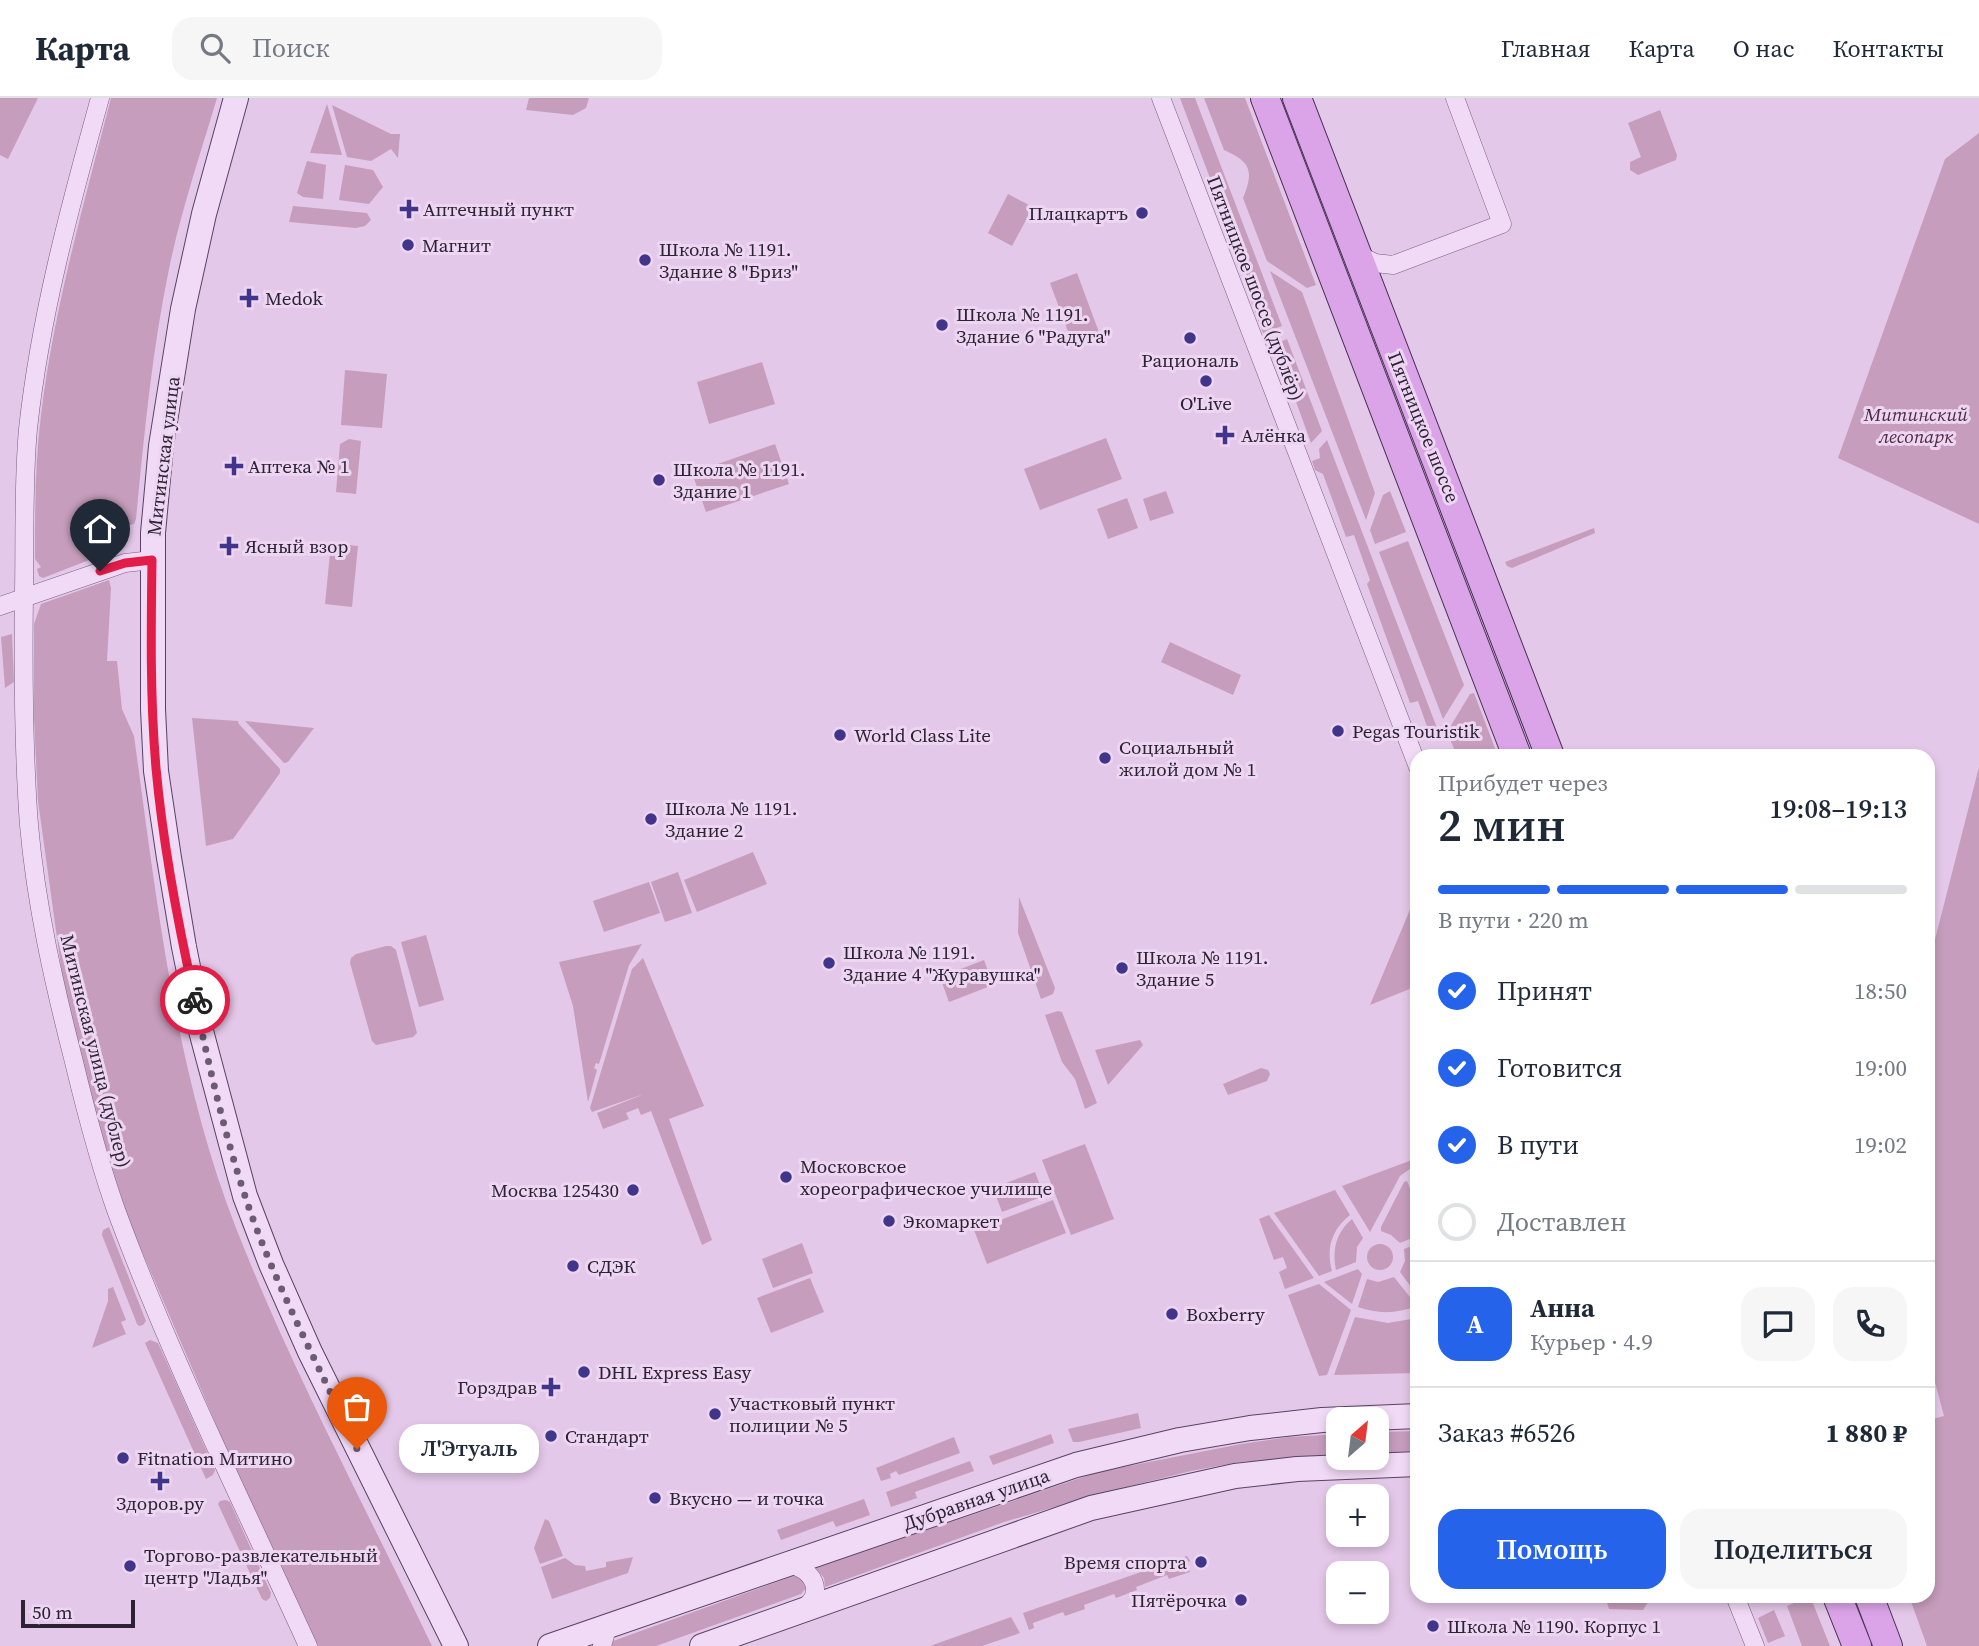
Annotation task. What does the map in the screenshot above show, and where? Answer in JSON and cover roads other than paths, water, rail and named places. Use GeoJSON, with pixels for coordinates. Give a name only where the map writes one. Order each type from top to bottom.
{"type":"FeatureCollection","features":[{"type":"Feature","properties":{"kind":"main road","name":"Митинская улица"},"geometry":{"type":"LineString","coordinates":[[236,98],[204,214],[183,309],[162,446],[152,560],[156,771],[186,957],[220,1108],[240,1181],[271,1264],[310,1352],[456,1646]]}},
{"type":"Feature","properties":{"kind":"main road","name":"Пятницкое шоссе"},"geometry":{"type":"LineString","coordinates":[[1265,98],[1514,749]]}},
{"type":"Feature","properties":{"kind":"main road","name":"Пятницкое шоссе"},"geometry":{"type":"LineString","coordinates":[[1297,98],[1547,749]]}},
{"type":"Feature","properties":{"kind":"main road","name":"Дубравная улица"},"geometry":{"type":"LineString","coordinates":[[550,1646],[1076,1465],[1205,1435],[1283,1424],[1410,1416]]}},
{"type":"Feature","properties":{"kind":"main road"},"geometry":{"type":"LineString","coordinates":[[702,1646],[1091,1508],[1159,1491],[1270,1471],[1410,1464]]}},
{"type":"Feature","properties":{"kind":"main road"},"geometry":{"type":"LineString","coordinates":[[1840,1603],[1857,1646]]}},
{"type":"Feature","properties":{"kind":"main road"},"geometry":{"type":"LineString","coordinates":[[1872,1603],[1888,1646]]}},
{"type":"Feature","properties":{"kind":"street","name":"Митинская улица (дублер)"},"geometry":{"type":"LineString","coordinates":[[100,98],[56,269],[39,353],[25,469],[22,689],[24,760],[33,855],[52,976],[90,1124],[115,1206],[233,1489],[308,1646]]}},
{"type":"Feature","properties":{"kind":"street","name":"Пятницкое шоссе (дублёр)"},"geometry":{"type":"LineString","coordinates":[[1161,98],[1411,749]]}},
{"type":"Feature","properties":{"kind":"street"},"geometry":{"type":"LineString","coordinates":[[1357,254],[1374,263],[1393,265],[1502,224],[1455,98]]}},
{"type":"Feature","properties":{"kind":"street"},"geometry":{"type":"LineString","coordinates":[[1375,301],[1381,281],[1393,265]]}},
{"type":"Feature","properties":{"kind":"street"},"geometry":{"type":"LineString","coordinates":[[0,606],[125,563],[152,560]]}},
{"type":"Feature","properties":{"kind":"street"},"geometry":{"type":"LineString","coordinates":[[784,1564],[804,1569],[814,1581],[813,1597],[806,1607],[799,1610]]}},
{"type":"Feature","properties":{"kind":"street"},"geometry":{"type":"LineString","coordinates":[[1738,1603],[1755,1646]]}},
{"type":"Feature","properties":{"kind":"street"},"geometry":{"type":"LineString","coordinates":[[603,1646],[606,1632],[616,1622]]}},
{"type":"Feature","properties":{"kind":"place","name":"Аптечный пункт"},"geometry":{"type":"Point","coordinates":[409,209]}},
{"type":"Feature","properties":{"kind":"place","name":"Плацкартъ"},"geometry":{"type":"Point","coordinates":[1142,213]}},
{"type":"Feature","properties":{"kind":"place","name":"Магнит"},"geometry":{"type":"Point","coordinates":[408,245]}},
{"type":"Feature","properties":{"kind":"place","name":"Школа № 1191. Здание 8 \"Бриз\""},"geometry":{"type":"Point","coordinates":[645,260]}},
{"type":"Feature","properties":{"kind":"place","name":"Medok"},"geometry":{"type":"Point","coordinates":[249,298]}},
{"type":"Feature","properties":{"kind":"place","name":"Школа № 1191. Здание 6 \"Радуга\""},"geometry":{"type":"Point","coordinates":[942,325]}},
{"type":"Feature","properties":{"kind":"place","name":"Рациональ"},"geometry":{"type":"Point","coordinates":[1190,338]}},
{"type":"Feature","properties":{"kind":"place","name":"O'Live"},"geometry":{"type":"Point","coordinates":[1206,381]}},
{"type":"Feature","properties":{"kind":"place","name":"Алёнка"},"geometry":{"type":"Point","coordinates":[1225,435]}},
{"type":"Feature","properties":{"kind":"place","name":"Аптека № 1"},"geometry":{"type":"Point","coordinates":[234,466]}},
{"type":"Feature","properties":{"kind":"place","name":"Школа № 1191. Здание 1"},"geometry":{"type":"Point","coordinates":[659,480]}},
{"type":"Feature","properties":{"kind":"place","name":"Ясный взор"},"geometry":{"type":"Point","coordinates":[229,546]}},
{"type":"Feature","properties":{"kind":"place","name":"Pegas Touristik"},"geometry":{"type":"Point","coordinates":[1338,731]}},
{"type":"Feature","properties":{"kind":"place","name":"World Class Lite"},"geometry":{"type":"Point","coordinates":[840,735]}},
{"type":"Feature","properties":{"kind":"place","name":"Социальный жилой дом № 1"},"geometry":{"type":"Point","coordinates":[1105,758]}},
{"type":"Feature","properties":{"kind":"place","name":"Школа № 1191. Здание 2"},"geometry":{"type":"Point","coordinates":[651,819]}},
{"type":"Feature","properties":{"kind":"place","name":"Школа № 1191. Здание 4 \"Журавушка\""},"geometry":{"type":"Point","coordinates":[829,963]}},
{"type":"Feature","properties":{"kind":"place","name":"Школа № 1191. Здание 5"},"geometry":{"type":"Point","coordinates":[1122,968]}},
{"type":"Feature","properties":{"kind":"place","name":"Московское хореографическое училище"},"geometry":{"type":"Point","coordinates":[786,1177]}},
{"type":"Feature","properties":{"kind":"place","name":"Москва 125430"},"geometry":{"type":"Point","coordinates":[633,1190]}},
{"type":"Feature","properties":{"kind":"place","name":"Экомаркет"},"geometry":{"type":"Point","coordinates":[889,1221]}},
{"type":"Feature","properties":{"kind":"place","name":"СДЭК"},"geometry":{"type":"Point","coordinates":[573,1266]}},
{"type":"Feature","properties":{"kind":"place","name":"Boxberry"},"geometry":{"type":"Point","coordinates":[1172,1314]}},
{"type":"Feature","properties":{"kind":"place","name":"DHL Express Easy"},"geometry":{"type":"Point","coordinates":[584,1372]}},
{"type":"Feature","properties":{"kind":"place","name":"Горздрав"},"geometry":{"type":"Point","coordinates":[551,1387]}},
{"type":"Feature","properties":{"kind":"place","name":"Участковый пункт полиции № 5"},"geometry":{"type":"Point","coordinates":[715,1414]}},
{"type":"Feature","properties":{"kind":"place","name":"Стандарт"},"geometry":{"type":"Point","coordinates":[551,1436]}},
{"type":"Feature","properties":{"kind":"place","name":"Л'Этуаль"},"geometry":{"type":"Point","coordinates":[357,1449]}},
{"type":"Feature","properties":{"kind":"place","name":"Fitnation Митино"},"geometry":{"type":"Point","coordinates":[123,1458]}},
{"type":"Feature","properties":{"kind":"place","name":"Здоров.ру"},"geometry":{"type":"Point","coordinates":[160,1481]}},
{"type":"Feature","properties":{"kind":"place","name":"Вкусно — и точка"},"geometry":{"type":"Point","coordinates":[655,1498]}},
{"type":"Feature","properties":{"kind":"place","name":"Время спорта"},"geometry":{"type":"Point","coordinates":[1201,1562]}},
{"type":"Feature","properties":{"kind":"place","name":"Торгово-развлекательный центр \"Ладья\""},"geometry":{"type":"Point","coordinates":[130,1566]}},
{"type":"Feature","properties":{"kind":"place","name":"Пятёрочка"},"geometry":{"type":"Point","coordinates":[1241,1600]}},
{"type":"Feature","properties":{"kind":"place","name":"Школа № 1190. Корпус 1"},"geometry":{"type":"Point","coordinates":[1433,1626]}},
{"type":"Feature","properties":{"kind":"park label","name":"Митинский лесопарк"},"geometry":{"type":"Point","coordinates":[1916,425]}}]}
